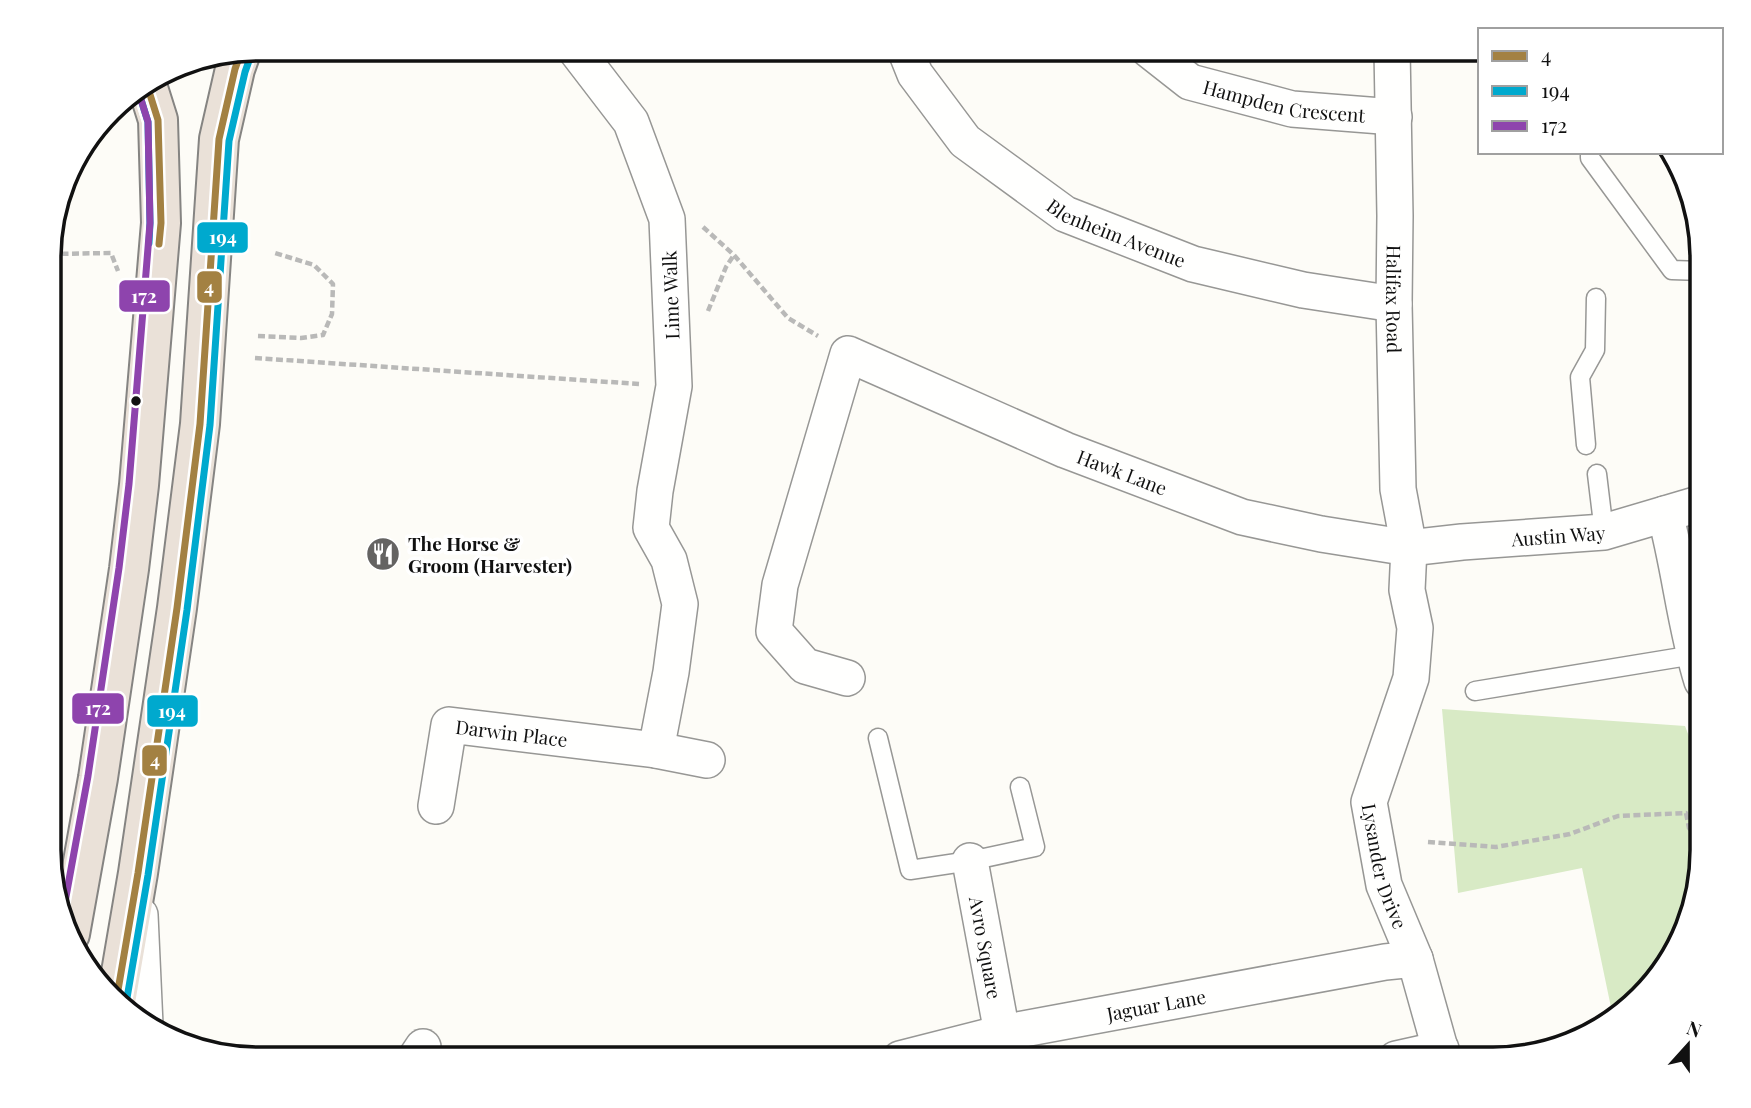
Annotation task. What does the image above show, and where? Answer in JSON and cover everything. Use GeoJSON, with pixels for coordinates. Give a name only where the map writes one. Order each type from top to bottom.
{"type":"FeatureCollection","features":[{"type":"Feature","properties":{"kind":"highway"},"geometry":{"type":"LineString","coordinates":[[118,988],[177,608],[200,424],[219,139],[237,63]]}},
{"type":"Feature","properties":{"kind":"highway"},"geometry":{"type":"LineString","coordinates":[[73,916],[98,778],[129,569],[142,445],[161,223],[158,120],[150,94]]}},
{"type":"Feature","properties":{"kind":"street","name":"Lime Walk"},"geometry":{"type":"LineString","coordinates":[[584,61],[631,122],[667,219],[674,386],[651,528],[669,560],[680,604],[671,672],[656,750]]}},
{"type":"Feature","properties":{"kind":"street","name":"Blenheim Avenue"},"geometry":{"type":"LineString","coordinates":[[910,61],[915,74],[965,141],[1065,214],[1194,264],[1303,290],[1394,304]]}},
{"type":"Feature","properties":{"kind":"street","name":"Hampden Crescent"},"geometry":{"type":"LineString","coordinates":[[1163,61],[1190,82],[1292,109],[1394,117]]}},
{"type":"Feature","properties":{"kind":"street","name":"Halifax Road"},"geometry":{"type":"LineString","coordinates":[[1392,61],[1398,489],[1409,548]]}},
{"type":"Feature","properties":{"kind":"street"},"geometry":{"type":"LineString","coordinates":[[847,678],[806,666],[774,631],[780,585],[848,354]]}},
{"type":"Feature","properties":{"kind":"street","name":"Hawk Lane"},"geometry":{"type":"LineString","coordinates":[[848,354],[1065,450],[1242,517],[1321,534],[1409,548]]}},
{"type":"Feature","properties":{"kind":"street","name":"Austin Way"},"geometry":{"type":"LineString","coordinates":[[1409,548],[1462,541],[1604,532],[1689,507]]}},
{"type":"Feature","properties":{"kind":"street"},"geometry":{"type":"LineString","coordinates":[[1665,514],[1689,623]]}},
{"type":"Feature","properties":{"kind":"street","name":"Lysander Drive"},"geometry":{"type":"LineString","coordinates":[[1409,548],[1408,590],[1415,628],[1411,678],[1369,802],[1387,897],[1415,959],[1440,1046]]}},
{"type":"Feature","properties":{"kind":"street","name":"Darwin Place"},"geometry":{"type":"LineString","coordinates":[[436,806],[449,725],[656,750],[707,760]]}},
{"type":"Feature","properties":{"kind":"street","name":"Avro Square"},"geometry":{"type":"LineString","coordinates":[[970,861],[1002,1033]]}},
{"type":"Feature","properties":{"kind":"street"},"geometry":{"type":"LineString","coordinates":[[138,873],[144,1010]]}},
{"type":"Feature","properties":{"kind":"street","name":"Jaguar Lane"},"geometry":{"type":"LineString","coordinates":[[949,1046],[1002,1033],[1385,962],[1415,959]]}},
{"type":"Feature","properties":{"kind":"lane"},"geometry":{"type":"LineString","coordinates":[[1590,154],[1590,158],[1672,270],[1689,271]]}},
{"type":"Feature","properties":{"kind":"lane"},"geometry":{"type":"LineString","coordinates":[[1586,445],[1580,377],[1595,350],[1596,298]]}},
{"type":"Feature","properties":{"kind":"lane"},"geometry":{"type":"LineString","coordinates":[[1597,474],[1604,532]]}},
{"type":"Feature","properties":{"kind":"lane"},"geometry":{"type":"LineString","coordinates":[[1475,691],[1689,669]]}},
{"type":"Feature","properties":{"kind":"lane"},"geometry":{"type":"LineString","coordinates":[[878,738],[910,870],[1035,847],[1020,787]]}},
{"type":"Feature","properties":{"kind":"path"},"geometry":{"type":"LineString","coordinates":[[699,223],[734,255],[788,318],[848,354]]}},
{"type":"Feature","properties":{"kind":"path"},"geometry":{"type":"LineString","coordinates":[[61,254],[111,253]]}},
{"type":"Feature","properties":{"kind":"path"},"geometry":{"type":"LineString","coordinates":[[258,336],[301,338],[323,335],[331,314],[333,284],[314,265],[275,253]]}},
{"type":"Feature","properties":{"kind":"path"},"geometry":{"type":"LineString","coordinates":[[256,358],[651,384]]}},
{"type":"Feature","properties":{"kind":"path"},"geometry":{"type":"LineString","coordinates":[[1428,842],[1496,848],[1570,834],[1618,816],[1686,813],[1689,828]]}},
{"type":"Feature","properties":{"kind":"green space"},"geometry":{"type":"Polygon","coordinates":[[[1442,709],[1685,726],[1689,736],[1689,863],[1686,888],[1679,913],[1657,959],[1632,989],[1613,1006],[1611,1007],[1582,868],[1458,893],[1442,709]]]}},
{"type":"Feature","properties":{"kind":"transit line","name":"194"},"geometry":{"type":"LineString","coordinates":[[127,997],[187,610],[210,425],[229,141],[249,62]]}},
{"type":"Feature","properties":{"kind":"transit line","name":"4"},"geometry":{"type":"LineString","coordinates":[[118,988],[177,608],[200,424],[219,139],[237,63]]}},
{"type":"Feature","properties":{"kind":"transit line","name":"4"},"geometry":{"type":"LineString","coordinates":[[150,94],[158,120],[161,223],[159,244]]}},
{"type":"Feature","properties":{"kind":"transit line","name":"194"},"geometry":{"type":"LineString","coordinates":[[141,100],[148,122],[149,243]]}},
{"type":"Feature","properties":{"kind":"transit line","name":"172"},"geometry":{"type":"LineString","coordinates":[[67,894],[88,776],[129,484],[150,223],[148,122],[141,100]]}},
{"type":"Feature","properties":{"kind":"place","name":"The Horse & Groom (Harvester)"},"geometry":{"type":"Point","coordinates":[383,554]}}]}
